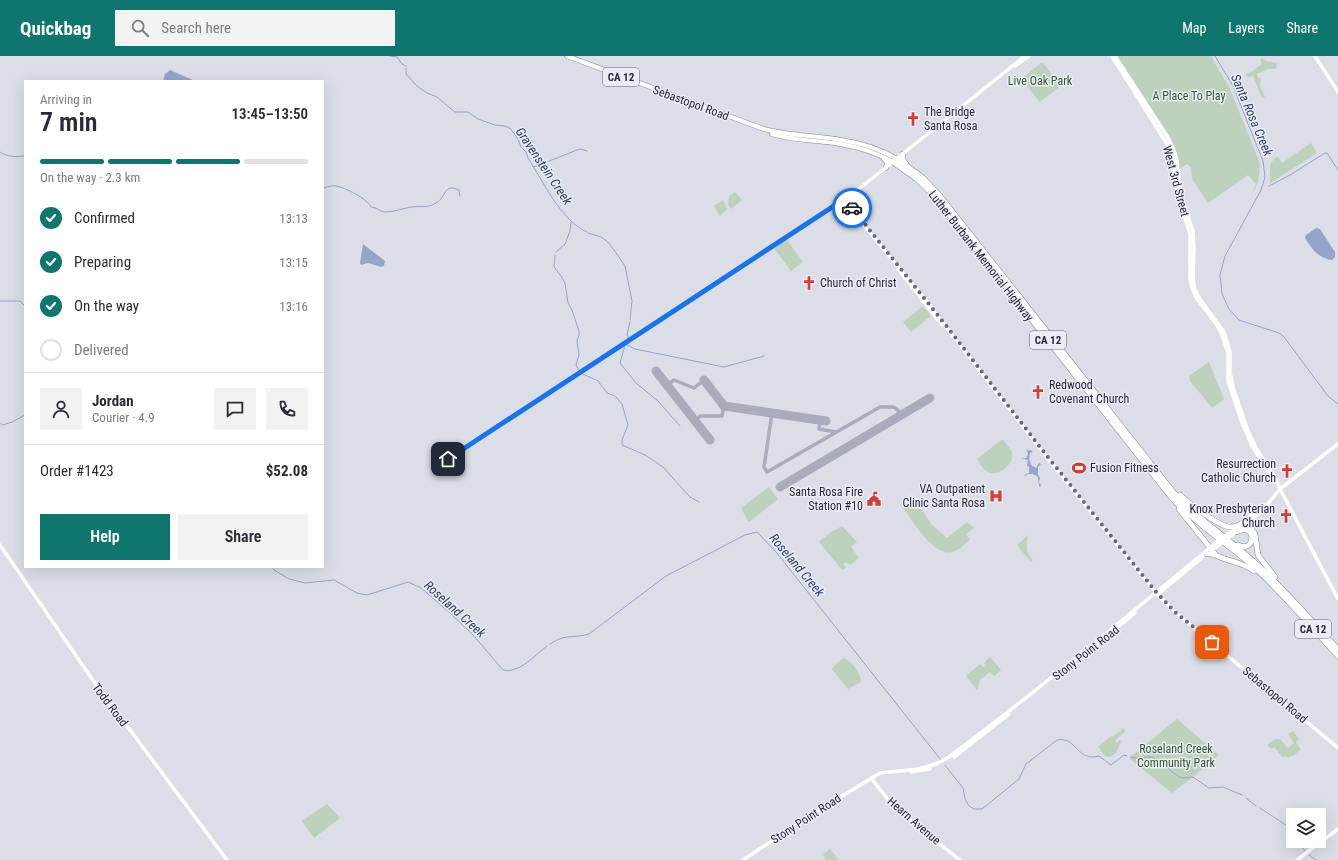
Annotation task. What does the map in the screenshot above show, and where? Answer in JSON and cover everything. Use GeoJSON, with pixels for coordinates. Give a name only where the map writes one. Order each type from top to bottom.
{"type":"FeatureCollection","features":[{"type":"Feature","properties":{"kind":"highway"},"geometry":{"type":"LineString","coordinates":[[903,154],[903,160],[908,166]]}},
{"type":"Feature","properties":{"kind":"highway","name":"Luther Burbank Memorial Highway"},"geometry":{"type":"LineString","coordinates":[[895,160],[908,166],[925,180],[943,199],[1177,496],[1197,516],[1256,563],[1338,649]]}},
{"type":"Feature","properties":{"kind":"highway","name":"Luther Burbank Memorial Highway"},"geometry":{"type":"LineString","coordinates":[[895,160],[939,201],[1165,490],[1194,519],[1252,566],[1338,656]]}},
{"type":"Feature","properties":{"kind":"highway"},"geometry":{"type":"LineString","coordinates":[[1136,445],[1173,489],[1191,505],[1227,527],[1233,527],[1241,524]]}},
{"type":"Feature","properties":{"kind":"highway"},"geometry":{"type":"LineString","coordinates":[[1165,490],[1211,549],[1217,555],[1226,559]]}},
{"type":"Feature","properties":{"kind":"highway"},"geometry":{"type":"LineString","coordinates":[[1247,523],[1255,534],[1258,555],[1288,596]]}},
{"type":"Feature","properties":{"kind":"highway"},"geometry":{"type":"LineString","coordinates":[[1216,530],[1240,546],[1250,544],[1252,538],[1249,531],[1243,529],[1236,532]]}},
{"type":"Feature","properties":{"kind":"highway"},"geometry":{"type":"LineString","coordinates":[[1207,554],[1213,554],[1240,563],[1251,569],[1288,602]]}},
{"type":"Feature","properties":{"kind":"main road","name":"Sebastopol Road"},"geometry":{"type":"LineString","coordinates":[[567,56],[782,136],[839,144],[870,151],[895,160]]}},
{"type":"Feature","properties":{"kind":"main road"},"geometry":{"type":"LineString","coordinates":[[921,140],[934,127],[1025,56]]}},
{"type":"Feature","properties":{"kind":"main road"},"geometry":{"type":"LineString","coordinates":[[434,469],[843,200],[1029,56]]}},
{"type":"Feature","properties":{"kind":"main road","name":"West 3rd Street"},"geometry":{"type":"LineString","coordinates":[[1112,56],[1170,149],[1174,162],[1177,192],[1191,238],[1190,275],[1192,288],[1196,299],[1217,325],[1222,335],[1228,353],[1228,381],[1241,420],[1252,446],[1280,489]]}},
{"type":"Feature","properties":{"kind":"main road","name":"West 3rd Street"},"geometry":{"type":"LineString","coordinates":[[1116,56],[1174,150],[1181,195],[1193,231],[1193,279],[1195,289],[1200,299],[1224,332],[1230,352],[1230,372],[1233,387],[1252,441],[1275,477],[1338,600]]}},
{"type":"Feature","properties":{"kind":"main road"},"geometry":{"type":"LineString","coordinates":[[1315,56],[1338,92]]}},
{"type":"Feature","properties":{"kind":"main road","name":"Sebastopol Road"},"geometry":{"type":"LineString","coordinates":[[748,124],[781,133],[853,142],[875,149],[895,160]]}},
{"type":"Feature","properties":{"kind":"main road"},"geometry":{"type":"LineString","coordinates":[[870,151],[886,160],[886,168]]}},
{"type":"Feature","properties":{"kind":"main road","name":"Sebastopol Road"},"geometry":{"type":"LineString","coordinates":[[843,200],[920,292],[1047,456],[1156,593],[1175,612],[1338,748]]}},
{"type":"Feature","properties":{"kind":"main road","name":"Stony Point Road"},"geometry":{"type":"LineString","coordinates":[[742,860],[814,813],[885,771],[915,770],[929,767],[950,757],[1104,637],[1141,605],[1262,508],[1272,495],[1338,444]]}},
{"type":"Feature","properties":{"kind":"main road","name":"Stony Point Road"},"geometry":{"type":"LineString","coordinates":[[1229,535],[1236,532],[1264,509],[1271,498],[1280,489]]}},
{"type":"Feature","properties":{"kind":"main road","name":"Todd Road"},"geometry":{"type":"LineString","coordinates":[[0,545],[92,680],[227,860]]}},
{"type":"Feature","properties":{"kind":"main road","name":"Stony Point Road"},"geometry":{"type":"LineString","coordinates":[[871,778],[891,773],[922,771],[947,762],[1111,634],[1156,593],[1192,568],[1211,549]]}},
{"type":"Feature","properties":{"kind":"main road"},"geometry":{"type":"LineString","coordinates":[[1138,611],[1142,607],[1141,605]]}},
{"type":"Feature","properties":{"kind":"main road","name":"Hearn Avenue"},"geometry":{"type":"LineString","coordinates":[[871,778],[894,807],[960,860]]}},
{"type":"Feature","properties":{"kind":"main road"},"geometry":{"type":"LineString","coordinates":[[1297,860],[1338,829]]}},
{"type":"Feature","properties":{"kind":"green space","name":"A Place To Play"},"geometry":{"type":"Polygon","coordinates":[[[1117,56],[1211,56],[1230,89],[1259,161],[1259,179],[1251,196],[1256,184],[1248,175],[1208,203],[1192,179],[1191,167],[1187,164],[1179,169],[1176,152],[1171,139],[1117,56]]]}},
{"type":"Feature","properties":{"kind":"green space"},"geometry":{"type":"Polygon","coordinates":[[[1262,58],[1266,61],[1277,63],[1276,69],[1268,69],[1257,74],[1258,78],[1261,78],[1260,86],[1265,97],[1262,98],[1253,76],[1247,78],[1246,74],[1262,64],[1260,60],[1262,58]]]}},
{"type":"Feature","properties":{"kind":"green space","name":"Live Oak Park"},"geometry":{"type":"Polygon","coordinates":[[[1043,63],[1055,78],[1063,84],[1040,102],[1021,79],[1043,63]]]}},
{"type":"Feature","properties":{"kind":"green space"},"geometry":{"type":"Polygon","coordinates":[[[1311,143],[1317,153],[1270,183],[1270,164],[1276,157],[1278,157],[1282,163],[1311,143]]]}},
{"type":"Feature","properties":{"kind":"green space"},"geometry":{"type":"Polygon","coordinates":[[[735,192],[742,200],[731,209],[728,204],[729,196],[735,192]]]}},
{"type":"Feature","properties":{"kind":"green space"},"geometry":{"type":"Polygon","coordinates":[[[723,200],[727,209],[720,216],[714,206],[723,200]]]}},
{"type":"Feature","properties":{"kind":"green space"},"geometry":{"type":"Polygon","coordinates":[[[787,240],[803,262],[791,271],[774,248],[787,240]]]}},
{"type":"Feature","properties":{"kind":"green space"},"geometry":{"type":"Polygon","coordinates":[[[923,306],[931,316],[911,332],[903,322],[923,306]]]}},
{"type":"Feature","properties":{"kind":"green space"},"geometry":{"type":"Polygon","coordinates":[[[1209,362],[1224,399],[1212,408],[1190,381],[1189,376],[1209,362]]]}},
{"type":"Feature","properties":{"kind":"green space"},"geometry":{"type":"Polygon","coordinates":[[[1003,440],[1010,448],[1012,457],[1011,461],[1002,471],[998,473],[990,473],[984,469],[977,459],[1003,440]]]}},
{"type":"Feature","properties":{"kind":"green space"},"geometry":{"type":"Polygon","coordinates":[[[769,487],[777,500],[748,521],[741,508],[769,487]]]}},
{"type":"Feature","properties":{"kind":"green space"},"geometry":{"type":"Polygon","coordinates":[[[917,502],[931,524],[947,538],[967,522],[974,528],[966,534],[970,540],[953,552],[946,552],[932,544],[918,530],[904,509],[905,506],[917,502]]]}},
{"type":"Feature","properties":{"kind":"green space"},"geometry":{"type":"Polygon","coordinates":[[[842,526],[857,542],[851,547],[859,558],[850,565],[846,562],[843,564],[846,568],[842,570],[819,542],[831,532],[842,526]]]}},
{"type":"Feature","properties":{"kind":"green space"},"geometry":{"type":"Polygon","coordinates":[[[1028,535],[1027,548],[1028,553],[1033,560],[1031,562],[1017,545],[1028,535]]]}},
{"type":"Feature","properties":{"kind":"green space"},"geometry":{"type":"Polygon","coordinates":[[[990,657],[1001,670],[994,676],[990,672],[980,680],[977,690],[966,676],[980,664],[983,667],[985,665],[984,663],[990,657]]]}},
{"type":"Feature","properties":{"kind":"green space"},"geometry":{"type":"Polygon","coordinates":[[[843,658],[853,665],[858,671],[861,679],[861,682],[848,689],[832,669],[843,658]]]}},
{"type":"Feature","properties":{"kind":"green space","name":"Roseland Creek Community Park"},"geometry":{"type":"Polygon","coordinates":[[[1177,719],[1219,755],[1208,766],[1207,765],[1172,793],[1129,758],[1177,719]]]}},
{"type":"Feature","properties":{"kind":"green space"},"geometry":{"type":"Polygon","coordinates":[[[1124,728],[1125,732],[1115,740],[1113,738],[1117,743],[1120,740],[1121,741],[1116,753],[1110,757],[1105,756],[1098,747],[1111,736],[1112,737],[1124,728]]]}},
{"type":"Feature","properties":{"kind":"green space"},"geometry":{"type":"Polygon","coordinates":[[[1293,731],[1299,739],[1296,742],[1301,749],[1293,756],[1292,755],[1289,758],[1286,756],[1282,757],[1274,747],[1271,749],[1267,745],[1275,739],[1280,739],[1288,748],[1294,743],[1288,734],[1293,731]]]}},
{"type":"Feature","properties":{"kind":"green space"},"geometry":{"type":"Polygon","coordinates":[[[327,804],[340,818],[314,838],[302,821],[327,804]]]}},
{"type":"Feature","properties":{"kind":"green space"},"geometry":{"type":"Polygon","coordinates":[[[830,849],[839,860],[826,860],[823,854],[830,849]]]}},
{"type":"Feature","properties":{"kind":"water"},"geometry":{"type":"Polygon","coordinates":[[[170,70],[193,80],[163,80],[165,74],[170,70]]]}},
{"type":"Feature","properties":{"kind":"water"},"geometry":{"type":"Polygon","coordinates":[[[1316,228],[1320,229],[1335,252],[1335,257],[1332,260],[1319,255],[1305,238],[1306,235],[1316,228]]]}},
{"type":"Feature","properties":{"kind":"water"},"geometry":{"type":"Polygon","coordinates":[[[363,244],[385,261],[384,266],[381,267],[368,263],[361,265],[363,244]]]}},
{"type":"Feature","properties":{"kind":"water"},"geometry":{"type":"Polygon","coordinates":[[[1026,449],[1033,452],[1030,453],[1029,459],[1031,465],[1036,468],[1039,463],[1041,464],[1038,467],[1040,487],[1039,486],[1038,477],[1033,474],[1024,475],[1029,473],[1029,467],[1027,465],[1028,460],[1021,458],[1027,457],[1028,453],[1026,449]]]}},
{"type":"Feature","properties":{"kind":"waterway","name":"Gravenstein Creek"},"geometry":{"type":"LineString","coordinates":[[390,56],[397,57],[402,64],[406,66]]}},
{"type":"Feature","properties":{"kind":"waterway","name":"Santa Rosa Creek"},"geometry":{"type":"LineString","coordinates":[[1215,56],[1233,86],[1263,161],[1265,177],[1261,190],[1225,256],[1220,275],[1222,294],[1229,309],[1239,320],[1279,333],[1284,337],[1328,396],[1338,404]]}},
{"type":"Feature","properties":{"kind":"waterway","name":"Gravenstein Creek"},"geometry":{"type":"LineString","coordinates":[[406,68],[406,74],[417,86],[427,93],[437,97],[455,112],[468,112],[478,119],[511,129],[518,139],[521,147],[526,152],[553,200],[569,219],[578,227],[587,232]]}},
{"type":"Feature","properties":{"kind":"waterway"},"geometry":{"type":"LineString","coordinates":[[534,167],[577,150],[581,149],[587,151]]}},
{"type":"Feature","properties":{"kind":"waterway"},"geometry":{"type":"LineString","coordinates":[[0,152],[6,155],[24,156]]}},
{"type":"Feature","properties":{"kind":"waterway"},"geometry":{"type":"LineString","coordinates":[[1269,186],[1325,153],[1327,153],[1338,170]]}},
{"type":"Feature","properties":{"kind":"waterway"},"geometry":{"type":"LineString","coordinates":[[324,188],[330,186],[340,187],[361,197],[371,207],[385,212],[415,206],[433,205],[450,188],[459,190],[460,196]]}},
{"type":"Feature","properties":{"kind":"waterway"},"geometry":{"type":"LineString","coordinates":[[556,252],[565,244],[570,231],[571,222]]}},
{"type":"Feature","properties":{"kind":"waterway","name":"Gravenstein Creek"},"geometry":{"type":"LineString","coordinates":[[588,233],[601,237],[608,242],[625,266],[632,301],[630,320]]}},
{"type":"Feature","properties":{"kind":"waterway"},"geometry":{"type":"LineString","coordinates":[[555,255],[554,267],[565,283],[568,303],[579,331],[577,341],[579,355],[576,365],[579,371]]}},
{"type":"Feature","properties":{"kind":"waterway"},"geometry":{"type":"LineString","coordinates":[[0,301],[20,301],[24,305]]}},
{"type":"Feature","properties":{"kind":"waterway","name":"Gravenstein Creek"},"geometry":{"type":"LineString","coordinates":[[625,341],[629,338],[627,335],[630,322]]}},
{"type":"Feature","properties":{"kind":"waterway"},"geometry":{"type":"LineString","coordinates":[[625,345],[620,363],[636,383],[658,401],[680,426]]}},
{"type":"Feature","properties":{"kind":"waterway","name":"Gravenstein Creek"},"geometry":{"type":"LineString","coordinates":[[627,345],[635,349],[724,367],[764,356]]}},
{"type":"Feature","properties":{"kind":"waterway"},"geometry":{"type":"LineString","coordinates":[[581,373],[598,381],[607,393],[615,396],[622,404],[628,425],[622,440],[622,445],[645,455],[663,467],[690,497],[699,502]]}},
{"type":"Feature","properties":{"kind":"waterway","name":"Roseland Creek"},"geometry":{"type":"LineString","coordinates":[[0,423],[3,425],[24,416]]}},
{"type":"Feature","properties":{"kind":"waterway","name":"Roseland Creek"},"geometry":{"type":"LineString","coordinates":[[550,644],[560,638],[589,634],[666,576],[745,535],[757,532],[776,552],[941,760]]}},
{"type":"Feature","properties":{"kind":"waterway","name":"Roseland Creek"},"geometry":{"type":"LineString","coordinates":[[273,568],[289,579],[305,583],[334,580],[357,593],[367,595],[408,582],[421,588],[450,613],[474,636],[503,670],[521,667],[547,646]]}},
{"type":"Feature","properties":{"kind":"waterway","name":"Roseland Creek"},"geometry":{"type":"LineString","coordinates":[[945,765],[963,788],[965,799],[969,806],[974,809],[982,809],[1019,779],[1026,764],[1057,740],[1069,742],[1081,753],[1091,757],[1099,756],[1111,765],[1124,755],[1127,756]]}},
{"type":"Feature","properties":{"kind":"waterway","name":"Roseland Creek"},"geometry":{"type":"LineString","coordinates":[[1131,757],[1154,758],[1162,762],[1179,777],[1193,777],[1209,788],[1223,787],[1242,795]]}},
{"type":"Feature","properties":{"kind":"waterway","name":"Roseland Creek"},"geometry":{"type":"LineString","coordinates":[[1246,798],[1256,806]]}},
{"type":"Feature","properties":{"kind":"waterway","name":"Roseland Creek"},"geometry":{"type":"LineString","coordinates":[[1260,808],[1286,825]]}},
{"type":"Feature","properties":{"kind":"waterway","name":"Roseland Creek"},"geometry":{"type":"LineString","coordinates":[[1309,855],[1316,860]]}},
{"type":"Feature","properties":{"kind":"taxiway"},"geometry":{"type":"LineString","coordinates":[[667,385],[674,380],[694,388],[704,380]]}},
{"type":"Feature","properties":{"kind":"taxiway"},"geometry":{"type":"LineString","coordinates":[[695,421],[700,416],[722,416],[724,406]]}},
{"type":"Feature","properties":{"kind":"taxiway"},"geometry":{"type":"LineString","coordinates":[[772,413],[764,467],[767,472],[880,407],[894,407],[902,414]]}},
{"type":"Feature","properties":{"kind":"taxiway"},"geometry":{"type":"LineString","coordinates":[[820,420],[819,429],[836,432]]}},
{"type":"Feature","properties":{"kind":"runway"},"geometry":{"type":"LineString","coordinates":[[656,371],[710,440]]}},
{"type":"Feature","properties":{"kind":"runway"},"geometry":{"type":"LineString","coordinates":[[704,380],[724,406],[826,421]]}},
{"type":"Feature","properties":{"kind":"runway"},"geometry":{"type":"LineString","coordinates":[[780,487],[930,398]]}},
{"type":"Feature","properties":{"kind":"way so far"},"geometry":{"type":"LineString","coordinates":[[852,208],[869,232],[920,292],[1086,506],[1156,592],[1175,612],[1212,642]]}},
{"type":"Feature","properties":{"kind":"place","name":"The Bridge Santa Rosa"},"geometry":{"type":"Point","coordinates":[913,119]}},
{"type":"Feature","properties":{"kind":"place","name":"Church of Christ"},"geometry":{"type":"Point","coordinates":[809,283]}},
{"type":"Feature","properties":{"kind":"place","name":"Redwood Covenant Church"},"geometry":{"type":"Point","coordinates":[1038,392]}},
{"type":"Feature","properties":{"kind":"place","name":"Fusion Fitness"},"geometry":{"type":"Point","coordinates":[1079,468]}},
{"type":"Feature","properties":{"kind":"place","name":"Resurrection Catholic Church"},"geometry":{"type":"Point","coordinates":[1287,471]}},
{"type":"Feature","properties":{"kind":"place","name":"VA Outpatient Clinic Santa Rosa"},"geometry":{"type":"Point","coordinates":[996,496]}},
{"type":"Feature","properties":{"kind":"place","name":"Santa Rosa Fire Station #10"},"geometry":{"type":"Point","coordinates":[874,499]}},
{"type":"Feature","properties":{"kind":"place","name":"Knox Presbyterian Church"},"geometry":{"type":"Point","coordinates":[1286,516]}},
{"type":"Feature","properties":{"kind":"route"},"geometry":{"type":"LineString","coordinates":[[448,459],[843,200],[852,208]]}}]}
